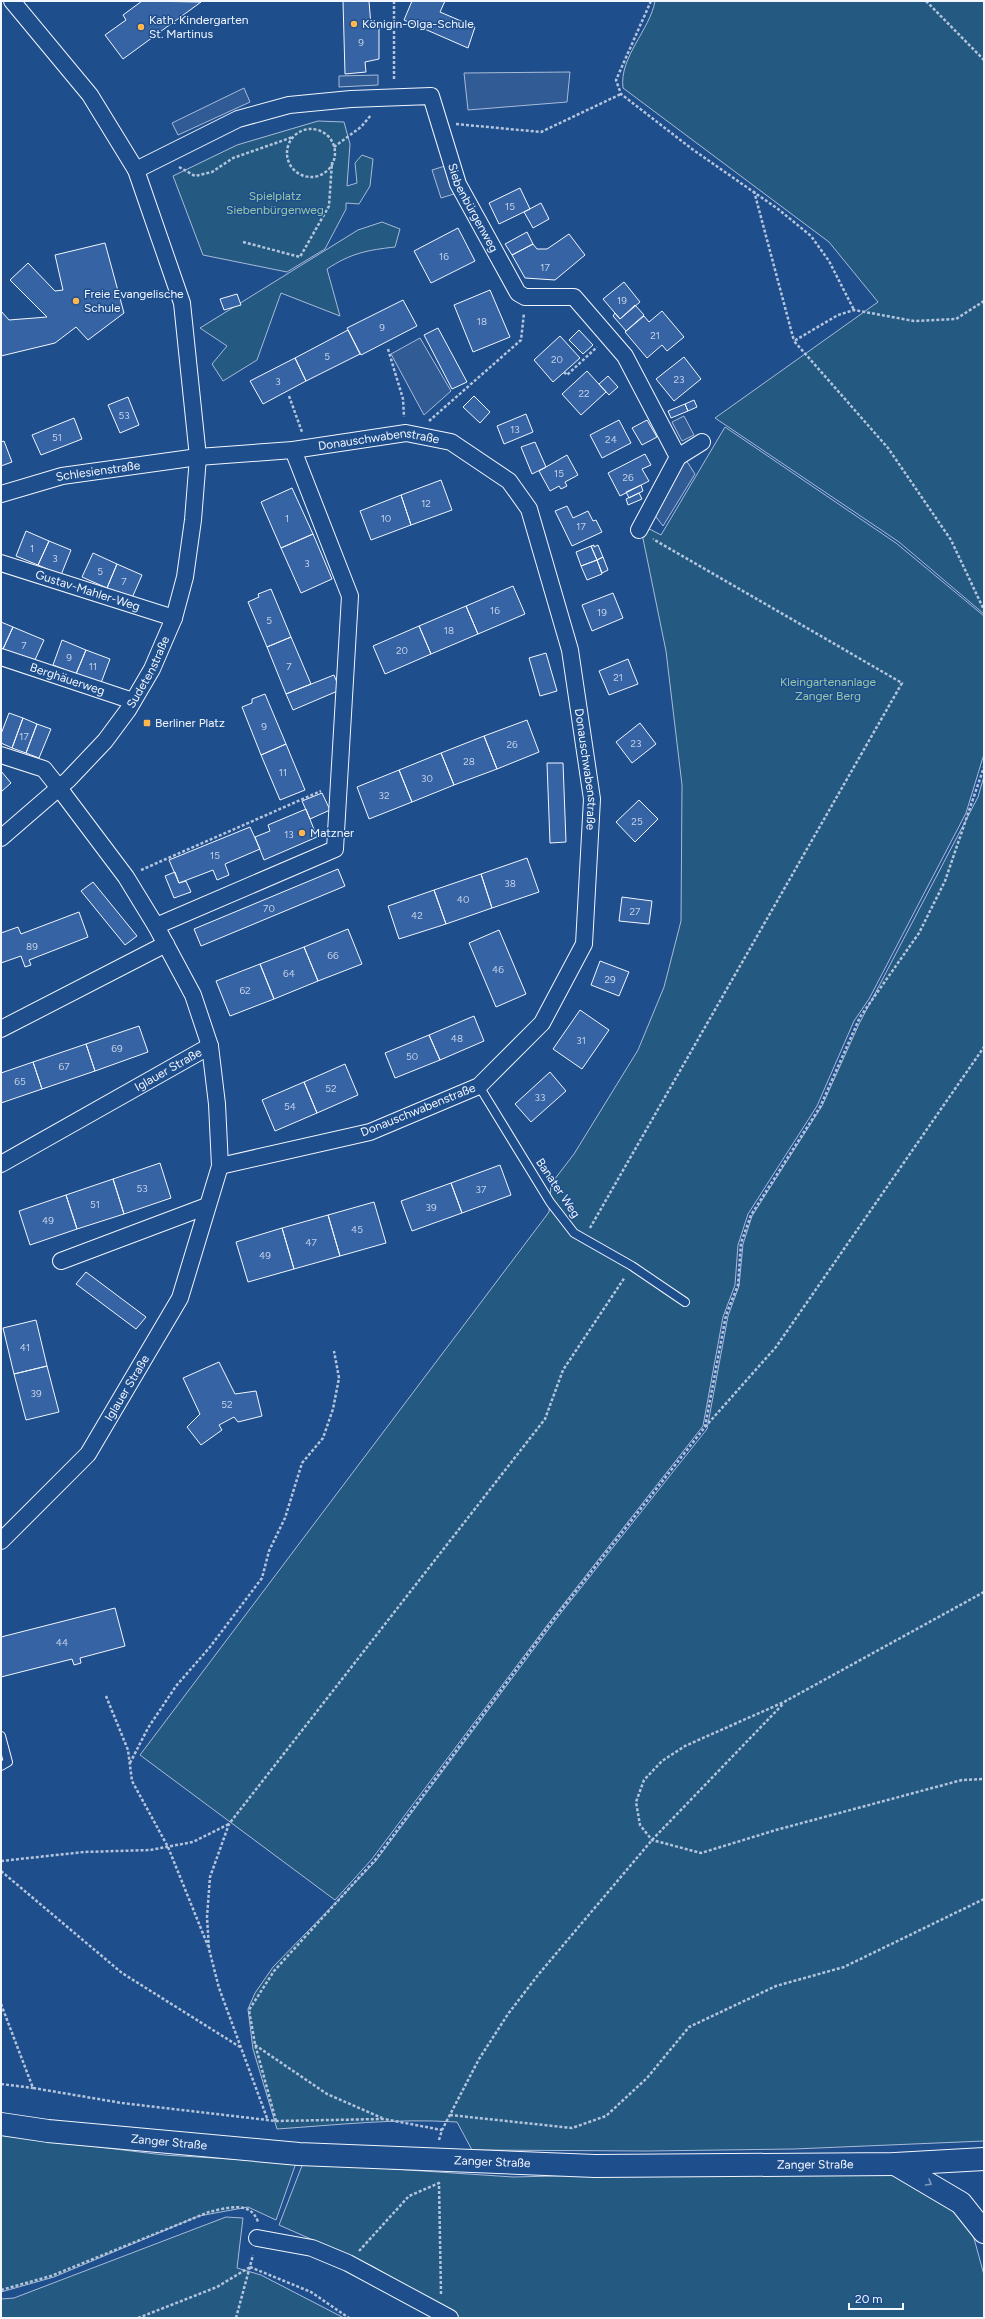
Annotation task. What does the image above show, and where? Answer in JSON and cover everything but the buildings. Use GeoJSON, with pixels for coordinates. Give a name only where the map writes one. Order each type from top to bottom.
{"type":"FeatureCollection","features":[{"type":"Feature","properties":{"kind":"street","name":"Sudetenstraße"},"geometry":{"type":"LineString","coordinates":[[1,838],[59,788],[105,741],[134,701],[152,668],[174,618],[185,577],[193,520],[198,457],[182,303],[136,170],[90,95],[12,1]]}},
{"type":"Feature","properties":{"kind":"street","name":"Siebenbürgenweg"},"geometry":{"type":"LineString","coordinates":[[136,170],[238,119],[289,105],[431,96],[458,184],[518,293],[525,297]]}},
{"type":"Feature","properties":{"kind":"street"},"geometry":{"type":"LineString","coordinates":[[525,297],[574,297],[625,356],[678,458]]}},
{"type":"Feature","properties":{"kind":"street","name":"Donauschwabenstraße"},"geometry":{"type":"LineString","coordinates":[[198,457],[300,448],[410,434],[451,442],[509,481],[528,509],[570,650],[592,799],[584,944],[542,1023],[479,1086],[370,1132],[220,1166]]}},
{"type":"Feature","properties":{"kind":"street"},"geometry":{"type":"LineString","coordinates":[[639,530],[678,458],[702,442]]}},
{"type":"Feature","properties":{"kind":"street"},"geometry":{"type":"LineString","coordinates":[[156,926],[335,849],[350,596],[300,448]]}},
{"type":"Feature","properties":{"kind":"street","name":"Schlesienstraße"},"geometry":{"type":"LineString","coordinates":[[1,494],[62,476],[198,457]]}},
{"type":"Feature","properties":{"kind":"street","name":"Gustav-Mahler-Weg"},"geometry":{"type":"LineString","coordinates":[[1,563],[174,618]]}},
{"type":"Feature","properties":{"kind":"street","name":"Berghäuerweg"},"geometry":{"type":"LineString","coordinates":[[1,657],[134,701]]}},
{"type":"Feature","properties":{"kind":"street","name":"Iglauer Straße"},"geometry":{"type":"LineString","coordinates":[[1,755],[44,769],[126,876],[166,944],[193,995],[210,1046],[217,1104],[220,1166],[180,1298],[88,1454],[1,1541]]}},
{"type":"Feature","properties":{"kind":"street"},"geometry":{"type":"LineString","coordinates":[[1,1029],[166,944]]}},
{"type":"Feature","properties":{"kind":"street","name":"Iglauer Straße"},"geometry":{"type":"LineString","coordinates":[[1,1164],[210,1046]]}},
{"type":"Feature","properties":{"kind":"street"},"geometry":{"type":"LineString","coordinates":[[61,1261],[207,1206]]}},
{"type":"Feature","properties":{"kind":"street","name":"Zanger Straße"},"geometry":{"type":"LineString","coordinates":[[1,2124],[48,2131],[299,2154],[595,2166],[895,2164],[984,2159]]}},
{"type":"Feature","properties":{"kind":"street"},"geometry":{"type":"LineString","coordinates":[[895,2164],[961,2203],[984,2232]]}},
{"type":"Feature","properties":{"kind":"street"},"geometry":{"type":"LineString","coordinates":[[257,2238],[312,2248],[348,2263],[447,2316]]}},
{"type":"Feature","properties":{"kind":"lane","name":"Banater Weg"},"geometry":{"type":"LineString","coordinates":[[479,1086],[550,1202],[574,1233],[632,1266],[685,1302]]}},
{"type":"Feature","properties":{"kind":"lane"},"geometry":{"type":"LineString","coordinates":[[1,1736],[8,1762],[1,1766]]}},
{"type":"Feature","properties":{"kind":"path"},"geometry":{"type":"LineString","coordinates":[[334,147],[361,127],[389,98],[394,1]]}},
{"type":"Feature","properties":{"kind":"path"},"geometry":{"type":"LineString","coordinates":[[651,1],[616,80],[621,94],[686,144],[754,191],[811,236],[829,261],[854,310]]}},
{"type":"Feature","properties":{"kind":"path"},"geometry":{"type":"LineString","coordinates":[[926,1],[984,60]]}},
{"type":"Feature","properties":{"kind":"path"},"geometry":{"type":"LineString","coordinates":[[451,123],[541,132],[621,94]]}},
{"type":"Feature","properties":{"kind":"path"},"geometry":{"type":"LineString","coordinates":[[244,242],[300,256],[329,206],[334,147],[328,136],[313,129],[298,132],[289,143],[287,157],[294,170],[301,174],[317,176],[324,172],[332,162]]}},
{"type":"Feature","properties":{"kind":"path"},"geometry":{"type":"LineString","coordinates":[[164,156],[195,176],[212,172],[233,158],[293,137]]}},
{"type":"Feature","properties":{"kind":"path"},"geometry":{"type":"LineString","coordinates":[[754,191],[794,341],[888,448],[951,540],[984,610]]}},
{"type":"Feature","properties":{"kind":"path"},"geometry":{"type":"LineString","coordinates":[[388,349],[403,399],[410,434],[521,340],[525,297]]}},
{"type":"Feature","properties":{"kind":"path"},"geometry":{"type":"LineString","coordinates":[[794,341],[838,315],[854,310],[914,322],[956,319],[984,301]]}},
{"type":"Feature","properties":{"kind":"path"},"geometry":{"type":"LineString","coordinates":[[564,372],[567,375],[609,337]]}},
{"type":"Feature","properties":{"kind":"path"},"geometry":{"type":"LineString","coordinates":[[289,396],[300,448]]}},
{"type":"Feature","properties":{"kind":"path"},"geometry":{"type":"LineString","coordinates":[[584,1239],[902,683],[639,530]]}},
{"type":"Feature","properties":{"kind":"path"},"geometry":{"type":"LineString","coordinates":[[705,1427],[726,1315],[738,1285],[741,1243],[751,1214],[820,1107],[860,1017],[919,934],[945,881],[984,767]]}},
{"type":"Feature","properties":{"kind":"path"},"geometry":{"type":"LineString","coordinates":[[126,876],[340,783]]}},
{"type":"Feature","properties":{"kind":"path"},"geometry":{"type":"LineString","coordinates":[[276,2121],[254,2044],[249,2010],[274,1971],[375,1860],[550,1624],[705,1427],[776,1347],[984,1047]]}},
{"type":"Feature","properties":{"kind":"path"},"geometry":{"type":"LineString","coordinates":[[208,1949],[207,1917],[210,1877],[229,1824],[545,1419],[563,1370],[632,1266]]}},
{"type":"Feature","properties":{"kind":"path"},"geometry":{"type":"LineString","coordinates":[[130,1763],[148,1728],[176,1686],[210,1647],[262,1578],[269,1552],[285,1518],[302,1463],[323,1438],[333,1409],[339,1378],[334,1351]]}},
{"type":"Feature","properties":{"kind":"path"},"geometry":{"type":"LineString","coordinates":[[984,1592],[784,1702],[685,1746],[662,1761],[644,1780],[636,1802],[640,1825],[652,1840],[701,1853],[776,1830],[962,1780],[984,1779]]}},
{"type":"Feature","properties":{"kind":"path"},"geometry":{"type":"LineString","coordinates":[[106,1696],[128,1750],[132,1781],[168,1847],[208,1949],[219,1988],[267,2118]]}},
{"type":"Feature","properties":{"kind":"path"},"geometry":{"type":"LineString","coordinates":[[438,2142],[442,2130],[479,2059],[508,2014],[605,1894],[652,1840],[784,1702]]}},
{"type":"Feature","properties":{"kind":"path"},"geometry":{"type":"LineString","coordinates":[[1,1861],[84,1852],[150,1850],[193,1842],[229,1824]]}},
{"type":"Feature","properties":{"kind":"path"},"geometry":{"type":"LineString","coordinates":[[1,1871],[122,1973],[241,2047]]}},
{"type":"Feature","properties":{"kind":"path"},"geometry":{"type":"LineString","coordinates":[[450,2115],[572,2128],[606,2116],[647,2078],[689,2027],[776,1986],[844,1967],[984,1899]]}},
{"type":"Feature","properties":{"kind":"path"},"geometry":{"type":"LineString","coordinates":[[1,2004],[33,2088]]}},
{"type":"Feature","properties":{"kind":"path"},"geometry":{"type":"LineString","coordinates":[[254,2044],[327,2094],[384,2119]]}},
{"type":"Feature","properties":{"kind":"path"},"geometry":{"type":"LineString","coordinates":[[1,2084],[122,2103],[267,2118],[276,2121],[384,2119],[442,2130]]}},
{"type":"Feature","properties":{"kind":"path"},"geometry":{"type":"LineString","coordinates":[[348,2263],[409,2196],[439,2183],[441,2298],[447,2316]]}},
{"type":"Feature","properties":{"kind":"path"},"geometry":{"type":"LineString","coordinates":[[1,2290],[51,2276],[209,2212],[231,2207],[247,2208],[256,2215],[258,2224],[257,2238]]}},
{"type":"Feature","properties":{"kind":"path"},"geometry":{"type":"LineString","coordinates":[[138,2318],[216,2287],[250,2267]]}},
{"type":"Feature","properties":{"kind":"path"},"geometry":{"type":"LineString","coordinates":[[236,2318],[250,2267]]}},
{"type":"Feature","properties":{"kind":"path"},"geometry":{"type":"LineString","coordinates":[[250,2267],[311,2292],[349,2318]]}},
{"type":"Feature","properties":{"kind":"green space"},"geometry":{"type":"Polygon","coordinates":[[[655,1],[984,1],[984,614],[899,542],[715,418],[878,302],[829,242],[623,88],[623,77],[630,54],[652,12],[655,1]]]}},
{"type":"Feature","properties":{"kind":"green space","name":"Spielplatz Siebenbürgenweg"},"geometry":{"type":"Polygon","coordinates":[[[318,121],[344,122],[350,144],[347,186],[357,183],[355,163],[362,155],[373,159],[370,186],[359,204],[346,203],[346,209],[325,249],[287,272],[203,255],[173,176],[237,145],[318,121]]]}},
{"type":"Feature","properties":{"kind":"green space"},"geometry":{"type":"Polygon","coordinates":[[[382,222],[400,229],[395,247],[376,249],[360,253],[344,259],[327,269],[340,316],[281,293],[257,360],[223,381],[212,364],[227,346],[200,328],[358,230],[382,222]]]}},
{"type":"Feature","properties":{"kind":"green space","name":"Kleingartenanlage Zanger Berg"},"geometry":{"type":"Polygon","coordinates":[[[725,427],[896,543],[984,616],[984,754],[966,813],[869,999],[854,1021],[817,1106],[748,1214],[738,1245],[735,1285],[723,1317],[703,1426],[548,1624],[372,1859],[335,1900],[140,1755],[549,1212],[551,1184],[574,1154],[638,1050],[664,987],[681,921],[682,785],[666,651],[640,524],[661,535],[725,427]]]}},
{"type":"Feature","properties":{"kind":"green space"},"geometry":{"type":"Polygon","coordinates":[[[984,776],[984,2141],[794,2149],[647,2151],[472,2150],[457,2122],[389,2121],[277,2129],[253,2049],[248,2009],[255,1993],[273,1967],[375,1862],[557,1618],[707,1429],[728,1316],[739,1286],[743,1244],[752,1216],[822,1106],[859,1024],[978,797],[984,776]]]}},
{"type":"Feature","properties":{"kind":"green space"},"geometry":{"type":"Polygon","coordinates":[[[1,2135],[164,2155],[296,2163],[276,2220],[248,2207],[199,2216],[54,2277],[1,2292],[1,2135]]]}},
{"type":"Feature","properties":{"kind":"green space"},"geometry":{"type":"Polygon","coordinates":[[[303,2163],[513,2177],[718,2172],[884,2174],[918,2181],[954,2208],[972,2231],[984,2275],[984,2318],[459,2318],[372,2266],[279,2225],[303,2163]]]}},
{"type":"Feature","properties":{"kind":"green space"},"geometry":{"type":"Polygon","coordinates":[[[226,2217],[243,2218],[237,2268],[261,2275],[344,2318],[1,2318],[1,2299],[14,2298],[226,2217]]]}},
{"type":"Feature","properties":{"kind":"shaded area"},"geometry":{"type":"Polygon","coordinates":[[[570,72],[567,102],[468,110],[464,73],[570,72]]]}},
{"type":"Feature","properties":{"kind":"shaded area"},"geometry":{"type":"Polygon","coordinates":[[[378,75],[378,85],[339,87],[339,76],[378,75]]]}},
{"type":"Feature","properties":{"kind":"shaded area"},"geometry":{"type":"Polygon","coordinates":[[[244,88],[250,102],[178,135],[172,123],[244,88]]]}},
{"type":"Feature","properties":{"kind":"shaded area"},"geometry":{"type":"Polygon","coordinates":[[[445,166],[454,194],[441,198],[432,170],[445,166]]]}},
{"type":"Feature","properties":{"kind":"shaded area"},"geometry":{"type":"Polygon","coordinates":[[[420,338],[451,391],[424,415],[391,354],[420,338]]]}},
{"type":"Feature","properties":{"kind":"shaded area"},"geometry":{"type":"Polygon","coordinates":[[[684,416],[694,435],[682,441],[672,422],[684,416]]]}},
{"type":"Feature","properties":{"kind":"shaded area"},"geometry":{"type":"Polygon","coordinates":[[[686,460],[695,474],[663,526],[653,513],[686,460]]]}},
{"type":"Feature","properties":{"kind":"place","name":"Königin-Olga-Schule"},"geometry":{"type":"Point","coordinates":[354,24]}},
{"type":"Feature","properties":{"kind":"place","name":"Kath. Kindergarten St. Martinus"},"geometry":{"type":"Point","coordinates":[141,27]}},
{"type":"Feature","properties":{"kind":"place","name":"Freie Evangelische Schule"},"geometry":{"type":"Point","coordinates":[76,301]}},
{"type":"Feature","properties":{"kind":"place","name":"Berliner Platz"},"geometry":{"type":"Point","coordinates":[147,723]}},
{"type":"Feature","properties":{"kind":"place","name":"Matzner"},"geometry":{"type":"Point","coordinates":[302,833]}}]}
